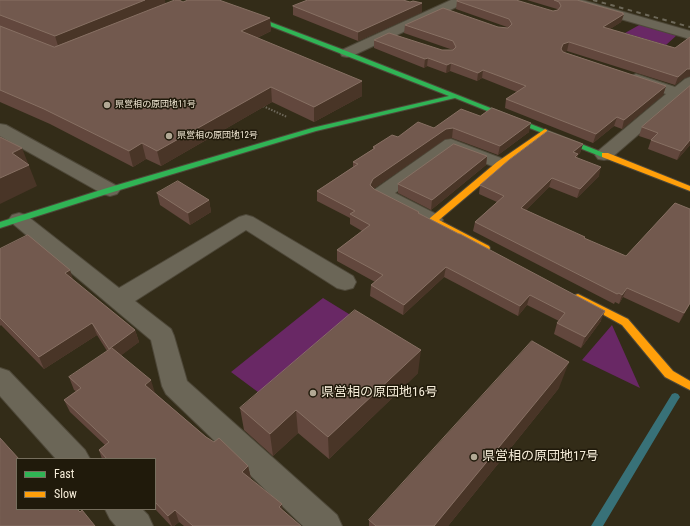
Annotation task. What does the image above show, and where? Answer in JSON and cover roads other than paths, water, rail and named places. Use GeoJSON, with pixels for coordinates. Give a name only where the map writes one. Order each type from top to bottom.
{"type":"FeatureCollection","features":[{"type":"Feature","properties":{"kind":"street"},"geometry":{"type":"LineString","coordinates":[[207,0],[347,53],[690,188]]}},
{"type":"Feature","properties":{"kind":"street"},"geometry":{"type":"LineString","coordinates":[[347,53],[461,0]]}},
{"type":"Feature","properties":{"kind":"street"},"geometry":{"type":"LineString","coordinates":[[569,0],[690,35]]}},
{"type":"Feature","properties":{"kind":"street"},"geometry":{"type":"LineString","coordinates":[[440,9],[461,16]]}},
{"type":"Feature","properties":{"kind":"street"},"geometry":{"type":"LineString","coordinates":[[388,34],[403,39]]}},
{"type":"Feature","properties":{"kind":"street"},"geometry":{"type":"LineString","coordinates":[[626,76],[684,90]]}},
{"type":"Feature","properties":{"kind":"street"},"geometry":{"type":"LineString","coordinates":[[604,155],[684,90]]}},
{"type":"Feature","properties":{"kind":"street"},"geometry":{"type":"LineString","coordinates":[[10,222],[110,190],[314,129],[455,96]]}},
{"type":"Feature","properties":{"kind":"street"},"geometry":{"type":"LineString","coordinates":[[0,129],[110,190]]}},
{"type":"Feature","properties":{"kind":"street"},"geometry":{"type":"LineString","coordinates":[[433,220],[500,164],[545,131]]}},
{"type":"Feature","properties":{"kind":"street"},"geometry":{"type":"LineString","coordinates":[[495,253],[381,194],[451,144],[500,164]]}},
{"type":"Feature","properties":{"kind":"street"},"geometry":{"type":"LineString","coordinates":[[118,300],[246,221],[345,282]]}},
{"type":"Feature","properties":{"kind":"street"},"geometry":{"type":"LineString","coordinates":[[10,222],[118,300],[162,336],[175,386],[326,526]]}},
{"type":"Feature","properties":{"kind":"street"},"geometry":{"type":"LineString","coordinates":[[570,293],[625,322],[668,374],[690,386]]}},
{"type":"Feature","properties":{"kind":"street"},"geometry":{"type":"LineString","coordinates":[[0,378],[74,458]]}},
{"type":"Feature","properties":{"kind":"street"},"geometry":{"type":"LineString","coordinates":[[122,510],[137,526]]}},
{"type":"Feature","properties":{"kind":"waterway"},"geometry":{"type":"LineString","coordinates":[[597,526],[675,397]]}},
{"type":"Feature","properties":{"kind":"railway"},"geometry":{"type":"LineString","coordinates":[[593,0],[690,27]]}},
{"type":"Feature","properties":{"kind":"place","name":"県営相の原団地11号"},"geometry":{"type":"Point","coordinates":[107,105]}},
{"type":"Feature","properties":{"kind":"place","name":"県営相の原団地12号"},"geometry":{"type":"Point","coordinates":[169,136]}},
{"type":"Feature","properties":{"kind":"place","name":"県営相の原団地16号"},"geometry":{"type":"Point","coordinates":[313,393]}},
{"type":"Feature","properties":{"kind":"place","name":"県営相の原団地17号"},"geometry":{"type":"Point","coordinates":[474,457]}}]}
